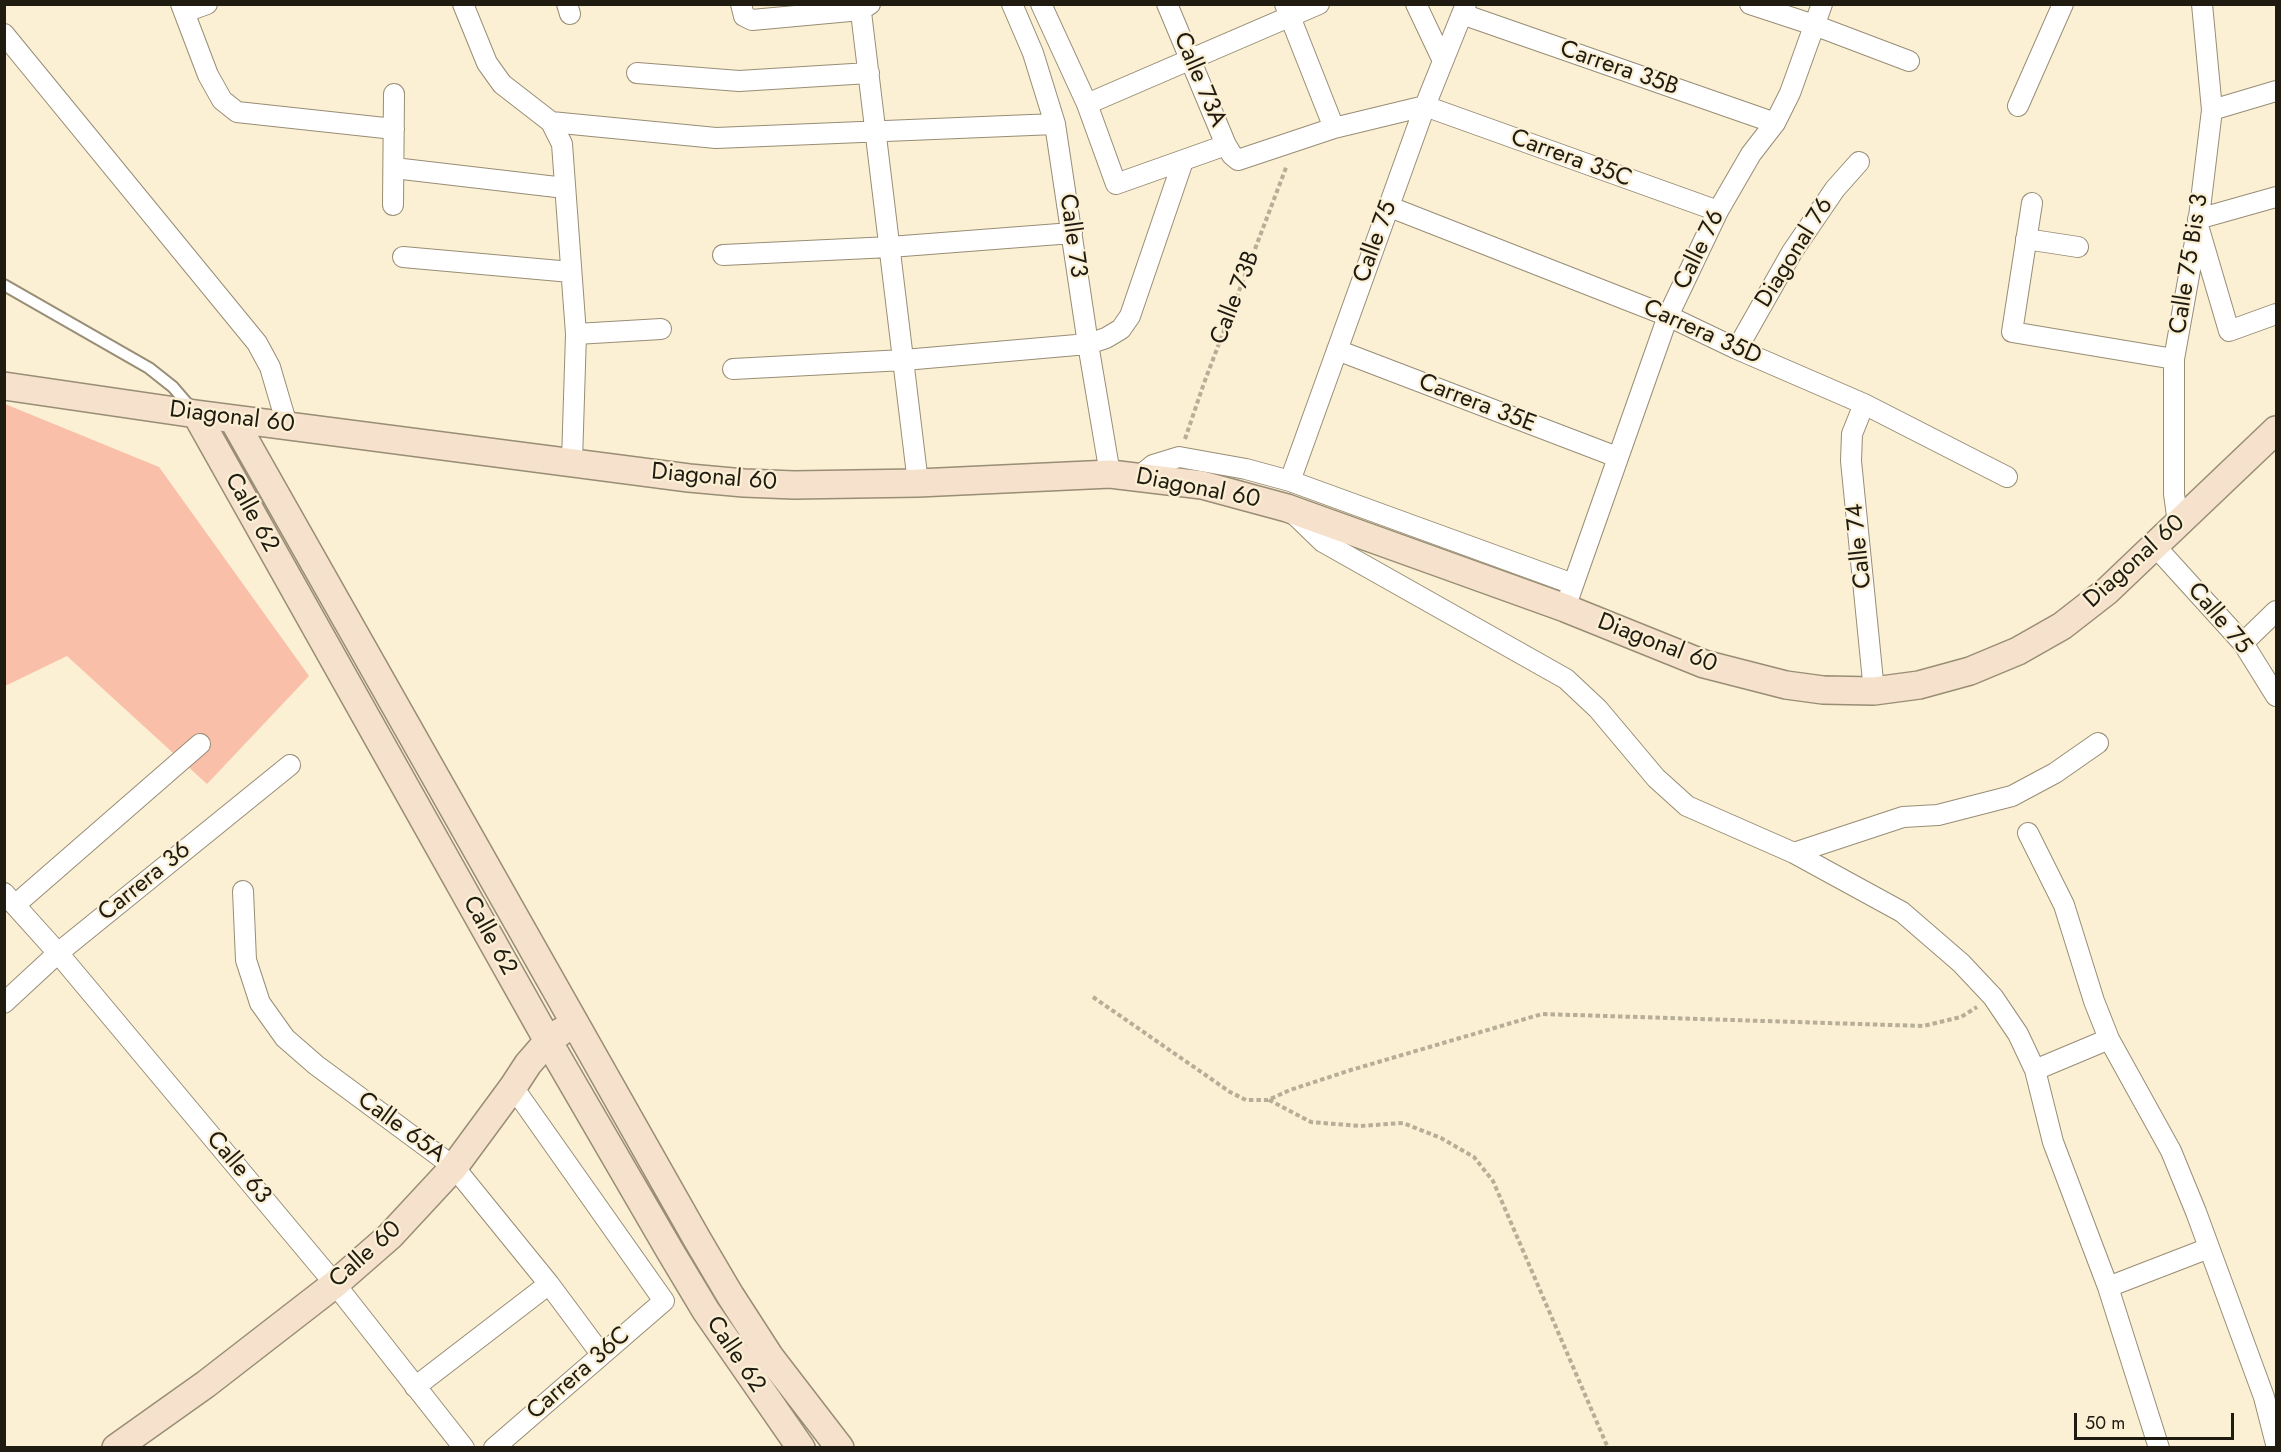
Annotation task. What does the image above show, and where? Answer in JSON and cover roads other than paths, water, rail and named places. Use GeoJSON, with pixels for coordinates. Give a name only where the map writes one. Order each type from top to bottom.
{"type":"FeatureCollection","features":[{"type":"Feature","properties":{"kind":"main road","name":"Diagonal 60"},"geometry":{"type":"LineString","coordinates":[[4,386],[196,414],[689,478],[744,483],[794,485],[918,483],[1110,474],[1202,485],[1287,508],[1569,596],[1704,664],[1785,685],[1823,690],[1874,690],[1919,685],[1970,670],[2018,651],[2062,626],[2107,591],[2277,430]]}},
{"type":"Feature","properties":{"kind":"main road","name":"Calle 62"},"geometry":{"type":"LineString","coordinates":[[196,414],[548,1041],[705,1311],[801,1448]]}},
{"type":"Feature","properties":{"kind":"main road","name":"Calle 62"},"geometry":{"type":"LineString","coordinates":[[233,418],[730,1295],[770,1357],[840,1448]]}},
{"type":"Feature","properties":{"kind":"main road","name":"Calle 60"},"geometry":{"type":"LineString","coordinates":[[116,1448],[206,1384],[335,1284],[390,1236],[454,1167],[528,1064],[548,1041],[575,1022]]}},
{"type":"Feature","properties":{"kind":"street"},"geometry":{"type":"LineString","coordinates":[[207,4],[183,8],[208,75],[222,100],[237,112],[394,129]]}},
{"type":"Feature","properties":{"kind":"street"},"geometry":{"type":"LineString","coordinates":[[464,4],[487,63],[502,84],[552,122],[562,144],[576,334],[572,461]]}},
{"type":"Feature","properties":{"kind":"street"},"geometry":{"type":"LineString","coordinates":[[741,4],[744,16],[752,20],[863,6],[918,483]]}},
{"type":"Feature","properties":{"kind":"street","name":"Calle 73"},"geometry":{"type":"LineString","coordinates":[[1012,4],[1033,53],[1055,124],[1110,474]]}},
{"type":"Feature","properties":{"kind":"street"},"geometry":{"type":"LineString","coordinates":[[1041,4],[1087,104],[1116,184],[1183,161],[1229,150],[1238,160],[1250,157],[1334,128],[1425,106]]}},
{"type":"Feature","properties":{"kind":"street","name":"Calle 73A"},"geometry":{"type":"LineString","coordinates":[[1167,4],[1229,150]]}},
{"type":"Feature","properties":{"kind":"street"},"geometry":{"type":"LineString","coordinates":[[1087,104],[1191,59],[1287,10],[1319,4]]}},
{"type":"Feature","properties":{"kind":"street"},"geometry":{"type":"LineString","coordinates":[[1416,4],[1443,61]]}},
{"type":"Feature","properties":{"kind":"street"},"geometry":{"type":"LineString","coordinates":[[1750,4],[1909,60]]}},
{"type":"Feature","properties":{"kind":"street","name":"Calle 76"},"geometry":{"type":"LineString","coordinates":[[1569,596],[1668,316],[1718,211],[1751,154],[1775,123],[1791,93],[1822,4]]}},
{"type":"Feature","properties":{"kind":"street"},"geometry":{"type":"LineString","coordinates":[[2018,106],[2063,4]]}},
{"type":"Feature","properties":{"kind":"street","name":"Calle 75 Bis 3"},"geometry":{"type":"LineString","coordinates":[[2178,523],[2174,494],[2174,359],[2198,222],[2212,110],[2202,4]]}},
{"type":"Feature","properties":{"kind":"street","name":"Calle 75"},"geometry":{"type":"LineString","coordinates":[[1290,481],[1425,106],[1464,9]]}},
{"type":"Feature","properties":{"kind":"street","name":"Carrera 35B"},"geometry":{"type":"LineString","coordinates":[[1464,9],[1775,123]]}},
{"type":"Feature","properties":{"kind":"street"},"geometry":{"type":"LineString","coordinates":[[1287,10],[1334,128]]}},
{"type":"Feature","properties":{"kind":"street"},"geometry":{"type":"LineString","coordinates":[[4,34],[257,343],[270,367],[287,425]]}},
{"type":"Feature","properties":{"kind":"street"},"geometry":{"type":"LineString","coordinates":[[637,73],[739,81],[869,73]]}},
{"type":"Feature","properties":{"kind":"street"},"geometry":{"type":"LineString","coordinates":[[2212,110],[2277,91]]}},
{"type":"Feature","properties":{"kind":"street"},"geometry":{"type":"LineString","coordinates":[[393,205],[394,94]]}},
{"type":"Feature","properties":{"kind":"street","name":"Carrera 35C"},"geometry":{"type":"LineString","coordinates":[[1425,106],[1718,211]]}},
{"type":"Feature","properties":{"kind":"street"},"geometry":{"type":"LineString","coordinates":[[552,122],[716,138],[1055,124]]}},
{"type":"Feature","properties":{"kind":"street"},"geometry":{"type":"LineString","coordinates":[[733,369],[904,360],[1088,344],[1106,338],[1121,329],[1130,316],[1183,161]]}},
{"type":"Feature","properties":{"kind":"street","name":"Diagonal 76"},"geometry":{"type":"LineString","coordinates":[[1737,349],[1792,252],[1835,189],[1859,162]]}},
{"type":"Feature","properties":{"kind":"street"},"geometry":{"type":"LineString","coordinates":[[394,168],[565,188]]}},
{"type":"Feature","properties":{"kind":"street"},"geometry":{"type":"LineString","coordinates":[[2277,197],[2198,222],[2229,331],[2277,314]]}},
{"type":"Feature","properties":{"kind":"street"},"geometry":{"type":"LineString","coordinates":[[2032,203],[2012,332],[2174,359]]}},
{"type":"Feature","properties":{"kind":"street","name":"Carrera 35D"},"geometry":{"type":"LineString","coordinates":[[1390,207],[1668,316],[1863,404],[2007,477]]}},
{"type":"Feature","properties":{"kind":"street"},"geometry":{"type":"LineString","coordinates":[[723,255],[890,247],[1072,233]]}},
{"type":"Feature","properties":{"kind":"street"},"geometry":{"type":"LineString","coordinates":[[2026,239],[2078,246]]}},
{"type":"Feature","properties":{"kind":"street"},"geometry":{"type":"LineString","coordinates":[[403,257],[571,272]]}},
{"type":"Feature","properties":{"kind":"street"},"geometry":{"type":"LineString","coordinates":[[576,334],[661,329]]}},
{"type":"Feature","properties":{"kind":"street","name":"Carrera 35E"},"geometry":{"type":"LineString","coordinates":[[1337,350],[1617,457]]}},
{"type":"Feature","properties":{"kind":"street","name":"Calle 74"},"geometry":{"type":"LineString","coordinates":[[1863,404],[1852,434],[1851,461],[1874,690]]}},
{"type":"Feature","properties":{"kind":"street"},"geometry":{"type":"LineString","coordinates":[[1138,477],[1153,465],[1179,457],[1189,457],[1290,481],[1569,596]]}},
{"type":"Feature","properties":{"kind":"street"},"geometry":{"type":"LineString","coordinates":[[1287,508],[1323,542],[1566,679],[1598,709],[1656,778],[1688,806],[1794,853],[1902,912],[1961,963],[1993,997],[2018,1034],[2035,1070],[2053,1143],[2109,1287],[2159,1448]]}},
{"type":"Feature","properties":{"kind":"street","name":"Calle 75"},"geometry":{"type":"LineString","coordinates":[[2155,546],[2243,643],[2277,696]]}},
{"type":"Feature","properties":{"kind":"street"},"geometry":{"type":"LineString","coordinates":[[2243,643],[2277,611]]}},
{"type":"Feature","properties":{"kind":"street"},"geometry":{"type":"LineString","coordinates":[[1794,853],[1903,817],[1938,815],[2012,796],[2055,773],[2098,743]]}},
{"type":"Feature","properties":{"kind":"street"},"geometry":{"type":"LineString","coordinates":[[10,899],[200,744]]}},
{"type":"Feature","properties":{"kind":"street","name":"Carrera 36"},"geometry":{"type":"LineString","coordinates":[[4,1004],[58,953],[290,765]]}},
{"type":"Feature","properties":{"kind":"street"},"geometry":{"type":"LineString","coordinates":[[2028,833],[2064,905],[2094,1001],[2109,1038],[2171,1151],[2210,1248],[2264,1397],[2277,1444]]}},
{"type":"Feature","properties":{"kind":"street","name":"Calle 65A"},"geometry":{"type":"LineString","coordinates":[[243,891],[246,960],[260,1003],[285,1038],[316,1065],[454,1167],[549,1284],[601,1354]]}},
{"type":"Feature","properties":{"kind":"street","name":"Calle 63"},"geometry":{"type":"LineString","coordinates":[[10,899],[58,953],[335,1284],[464,1448]]}},
{"type":"Feature","properties":{"kind":"street"},"geometry":{"type":"LineString","coordinates":[[2035,1070],[2109,1038]]}},
{"type":"Feature","properties":{"kind":"street","name":"Carrera 36C"},"geometry":{"type":"LineString","coordinates":[[494,1448],[664,1302],[513,1087]]}},
{"type":"Feature","properties":{"kind":"street"},"geometry":{"type":"LineString","coordinates":[[2109,1287],[2210,1248]]}},
{"type":"Feature","properties":{"kind":"street"},"geometry":{"type":"LineString","coordinates":[[415,1387],[549,1284]]}},
{"type":"Feature","properties":{"kind":"lane"},"geometry":{"type":"LineString","coordinates":[[4,285],[149,368],[173,387],[196,414]]}}]}
